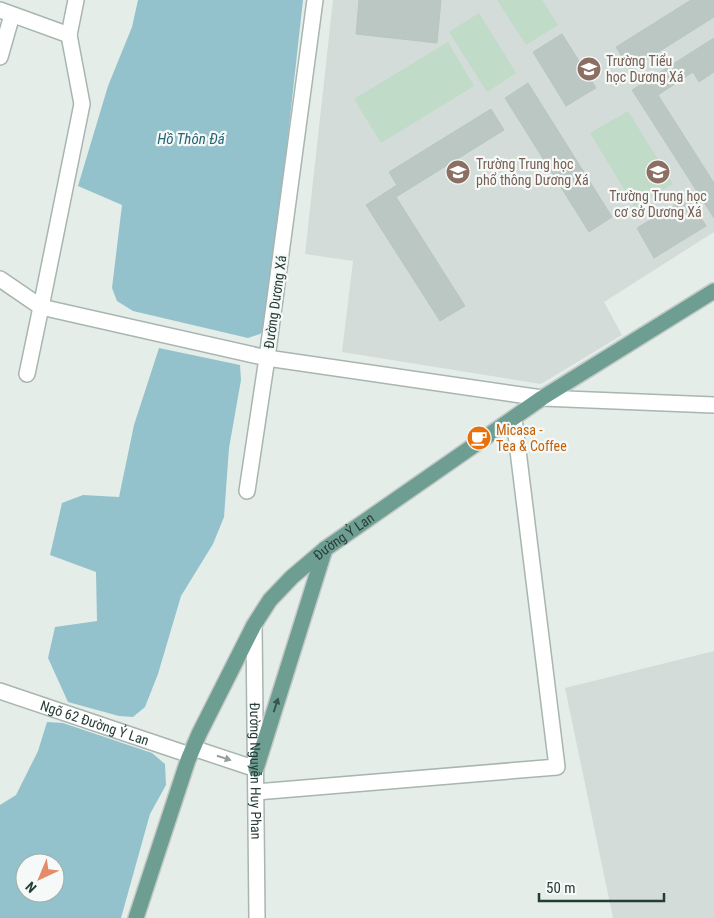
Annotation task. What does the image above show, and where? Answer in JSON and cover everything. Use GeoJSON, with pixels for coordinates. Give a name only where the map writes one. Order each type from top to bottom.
{"type":"FeatureCollection","features":[{"type":"Feature","properties":{"kind":"main road","name":"Đường Ỷ Lan"},"geometry":{"type":"LineString","coordinates":[[136,918],[192,752],[254,625],[270,600],[286,583],[325,549],[542,398],[714,291]]}},
{"type":"Feature","properties":{"kind":"main road"},"geometry":{"type":"LineString","coordinates":[[256,769],[325,549]]}},
{"type":"Feature","properties":{"kind":"street"},"geometry":{"type":"LineString","coordinates":[[27,374],[82,104],[69,35],[76,0]]}},
{"type":"Feature","properties":{"kind":"street","name":"Đường Dương Xá"},"geometry":{"type":"LineString","coordinates":[[315,0],[267,358],[414,372],[542,398],[714,406]]}},
{"type":"Feature","properties":{"kind":"street"},"geometry":{"type":"LineString","coordinates":[[0,57],[6,13],[69,35]]}},
{"type":"Feature","properties":{"kind":"street"},"geometry":{"type":"LineString","coordinates":[[0,279],[41,307],[267,358],[247,492]]}},
{"type":"Feature","properties":{"kind":"street"},"geometry":{"type":"LineString","coordinates":[[256,792],[557,767],[514,418]]}},
{"type":"Feature","properties":{"kind":"street","name":"Đường Nguyễn Huy Phan"},"geometry":{"type":"LineString","coordinates":[[254,625],[257,918]]}},
{"type":"Feature","properties":{"kind":"street","name":"Ngõ 62 Đường Ỷ Lan"},"geometry":{"type":"LineString","coordinates":[[0,691],[142,739],[256,769]]}},
{"type":"Feature","properties":{"kind":"shaded area","name":"Trường Trung học phổ thông Dương Xá"},"geometry":{"type":"Polygon","coordinates":[[[333,0],[714,0],[714,232],[604,302],[622,335],[541,384],[342,352],[353,261],[305,254],[333,0]]]}},
{"type":"Feature","properties":{"kind":"shaded area"},"geometry":{"type":"Polygon","coordinates":[[[714,651],[714,918],[613,918],[565,688],[714,651]]]}},
{"type":"Feature","properties":{"kind":"green space"},"geometry":{"type":"Polygon","coordinates":[[[497,0],[542,0],[558,25],[526,45],[497,0]]]}},
{"type":"Feature","properties":{"kind":"green space"},"geometry":{"type":"Polygon","coordinates":[[[479,13],[516,73],[487,92],[449,32],[479,13]]]}},
{"type":"Feature","properties":{"kind":"green space"},"geometry":{"type":"Polygon","coordinates":[[[448,42],[474,86],[381,143],[354,99],[448,42]]]}},
{"type":"Feature","properties":{"kind":"green space"},"geometry":{"type":"Polygon","coordinates":[[[628,111],[673,184],[635,207],[590,133],[628,111]]]}},
{"type":"Feature","properties":{"kind":"water","name":"Hồ Thôn Đá"},"geometry":{"type":"Polygon","coordinates":[[[138,0],[303,0],[267,326],[260,334],[248,338],[133,311],[117,301],[112,288],[122,205],[78,186],[108,86],[132,27],[138,0]]]}},
{"type":"Feature","properties":{"kind":"water"},"geometry":{"type":"Polygon","coordinates":[[[159,348],[240,365],[241,380],[229,448],[224,517],[213,544],[181,596],[158,674],[145,707],[133,717],[119,716],[68,702],[48,658],[55,627],[97,621],[96,572],[50,555],[62,503],[83,495],[119,497],[134,425],[159,348]]]}},
{"type":"Feature","properties":{"kind":"water"},"geometry":{"type":"Polygon","coordinates":[[[47,722],[63,723],[152,753],[165,764],[166,785],[150,814],[121,918],[0,918],[0,805],[16,795],[38,751],[47,722]]]}},
{"type":"Feature","properties":{"kind":"building"},"geometry":{"type":"Polygon","coordinates":[[[359,0],[441,0],[437,43],[356,34],[359,0]]]}},
{"type":"Feature","properties":{"kind":"building"},"geometry":{"type":"Polygon","coordinates":[[[691,0],[714,0],[714,17],[630,70],[616,47],[691,0]]]}},
{"type":"Feature","properties":{"kind":"building"},"geometry":{"type":"Polygon","coordinates":[[[562,34],[596,88],[566,106],[533,52],[562,34]]]}},
{"type":"Feature","properties":{"kind":"building"},"geometry":{"type":"Polygon","coordinates":[[[714,38],[714,72],[699,82],[693,72],[658,95],[714,183],[714,218],[632,90],[714,38]]]}},
{"type":"Feature","properties":{"kind":"building"},"geometry":{"type":"Polygon","coordinates":[[[528,83],[612,217],[589,232],[505,98],[528,83]]]}},
{"type":"Feature","properties":{"kind":"building"},"geometry":{"type":"Polygon","coordinates":[[[491,109],[504,130],[396,197],[465,306],[440,321],[366,205],[397,185],[389,172],[491,109]]]}},
{"type":"Feature","properties":{"kind":"building"},"geometry":{"type":"Polygon","coordinates":[[[688,197],[706,226],[654,258],[637,228],[688,197]]]}},
{"type":"Feature","properties":{"kind":"place","name":"Trường Tiểu học Dương Xá"},"geometry":{"type":"Point","coordinates":[589,69]}},
{"type":"Feature","properties":{"kind":"place","name":"Trường Trung học phổ thông Dương Xá"},"geometry":{"type":"Point","coordinates":[458,172]}},
{"type":"Feature","properties":{"kind":"place","name":"Trường Trung học cơ sở Dương Xá"},"geometry":{"type":"Point","coordinates":[658,172]}},
{"type":"Feature","properties":{"kind":"place","name":"Micasa - Tea & Coffee"},"geometry":{"type":"Point","coordinates":[479,438]}}]}
